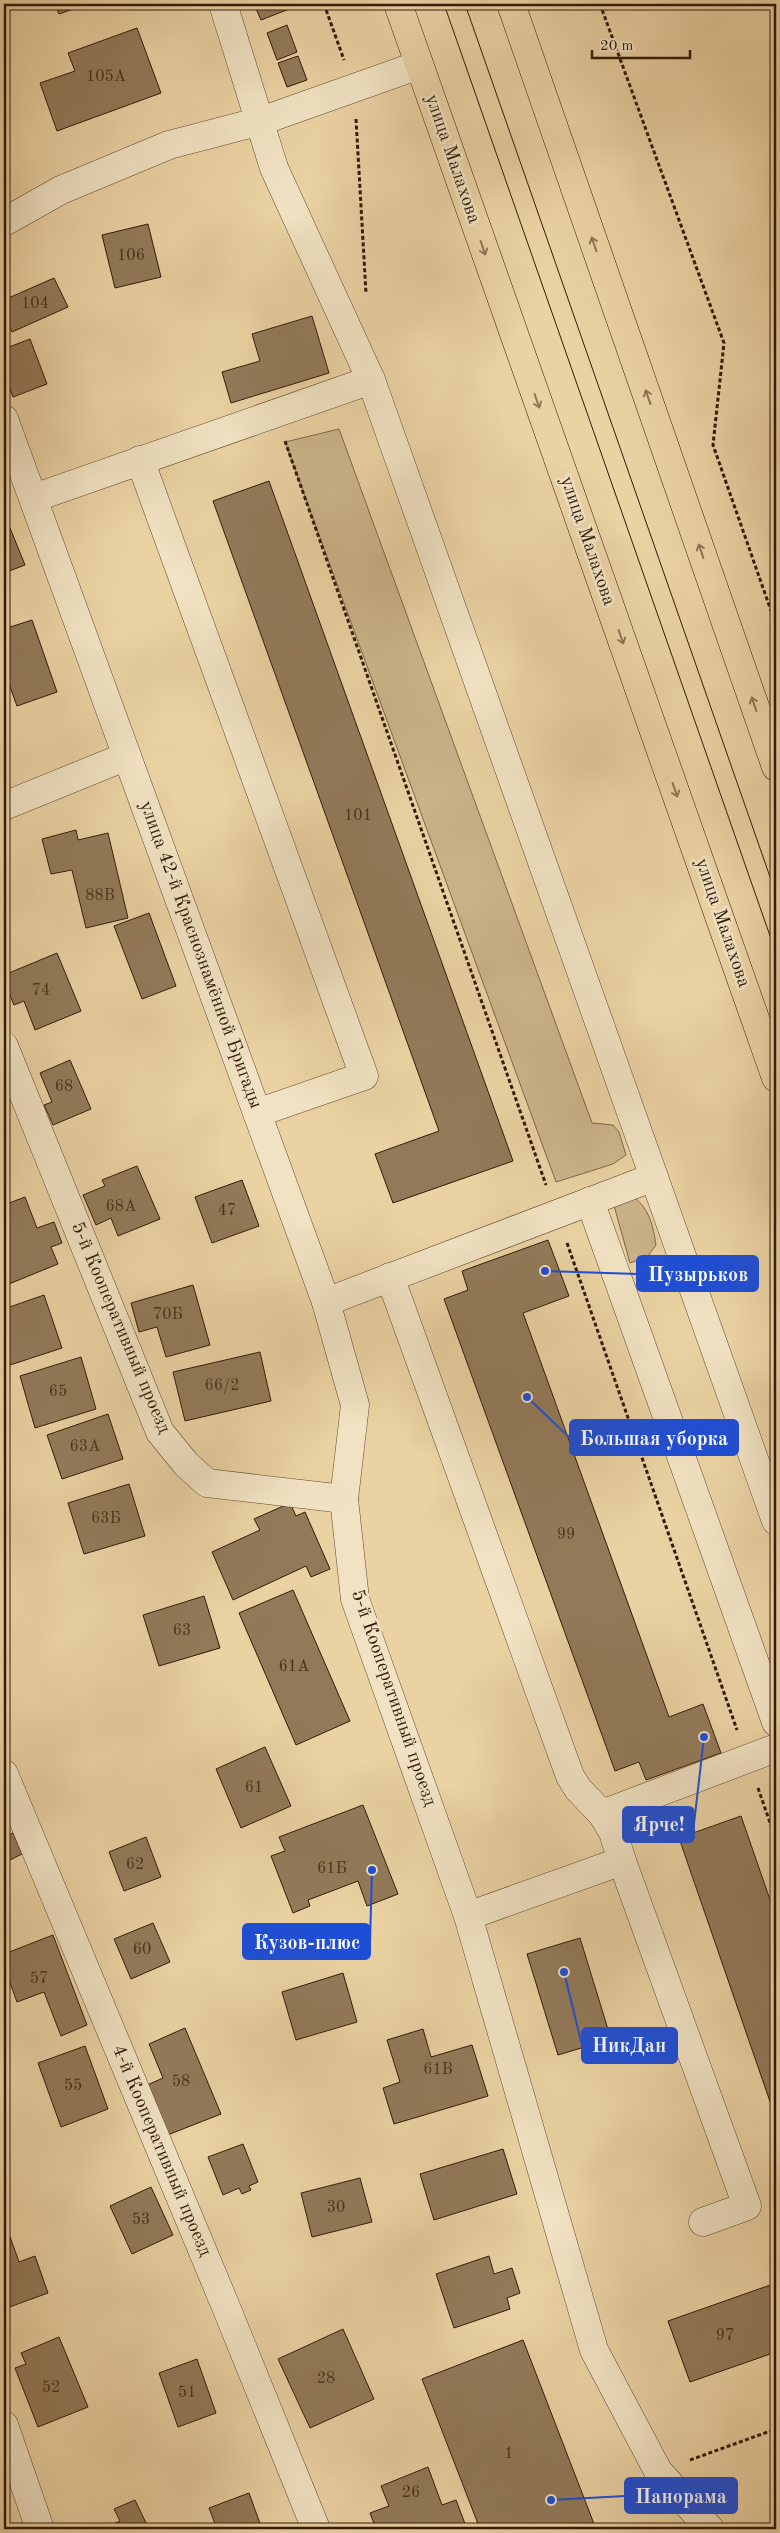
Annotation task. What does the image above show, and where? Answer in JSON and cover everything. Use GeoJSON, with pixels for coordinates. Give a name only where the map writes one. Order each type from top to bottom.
{"type":"FeatureCollection","features":[{"type":"Feature","properties":{"kind":"main road","name":"улица Малахова"},"geometry":{"type":"LineString","coordinates":[[398,4],[776,1078]]}},
{"type":"Feature","properties":{"kind":"main road"},"geometry":{"type":"LineString","coordinates":[[511,4],[776,767]]}},
{"type":"Feature","properties":{"kind":"street"},"geometry":{"type":"LineString","coordinates":[[223,4],[261,121],[274,168],[371,380],[776,1521]]}},
{"type":"Feature","properties":{"kind":"street"},"geometry":{"type":"LineString","coordinates":[[4,222],[61,190],[169,145],[261,121],[419,65]]}},
{"type":"Feature","properties":{"kind":"street"},"geometry":{"type":"LineString","coordinates":[[34,498],[275,412],[371,380]]}},
{"type":"Feature","properties":{"kind":"street","name":"улица 42-й Краснознамённой Бригады"},"geometry":{"type":"LineString","coordinates":[[4,418],[326,1302],[355,1405],[344,1500]]}},
{"type":"Feature","properties":{"kind":"street"},"geometry":{"type":"LineString","coordinates":[[140,460],[364,1076],[258,1113]]}},
{"type":"Feature","properties":{"kind":"street"},"geometry":{"type":"LineString","coordinates":[[4,806],[126,756]]}},
{"type":"Feature","properties":{"kind":"street","name":"5-й Кооперативный проезд"},"geometry":{"type":"LineString","coordinates":[[4,1046],[160,1432],[186,1464],[207,1483],[344,1500],[355,1599],[468,1916],[594,2350],[658,2471],[710,2529]]}},
{"type":"Feature","properties":{"kind":"street"},"geometry":{"type":"LineString","coordinates":[[326,1302],[654,1177]]}},
{"type":"Feature","properties":{"kind":"street"},"geometry":{"type":"LineString","coordinates":[[590,1201],[776,1722]]}},
{"type":"Feature","properties":{"kind":"street"},"geometry":{"type":"LineString","coordinates":[[390,1277],[570,1776],[578,1789],[602,1814],[613,1832],[747,2206],[702,2222]]}},
{"type":"Feature","properties":{"kind":"street"},"geometry":{"type":"LineString","coordinates":[[602,1814],[776,1748]]}},
{"type":"Feature","properties":{"kind":"street","name":"4-й Кооперативный проезд"},"geometry":{"type":"LineString","coordinates":[[4,1774],[316,2529]]}},
{"type":"Feature","properties":{"kind":"street"},"geometry":{"type":"LineString","coordinates":[[468,1916],[622,1861]]}},
{"type":"Feature","properties":{"kind":"street"},"geometry":{"type":"LineString","coordinates":[[4,2425],[40,2529]]}},
{"type":"Feature","properties":{"kind":"path"},"geometry":{"type":"LineString","coordinates":[[324,4],[354,88],[367,302]]}},
{"type":"Feature","properties":{"kind":"path"},"geometry":{"type":"LineString","coordinates":[[600,4],[724,343],[713,445],[776,625]]}},
{"type":"Feature","properties":{"kind":"path"},"geometry":{"type":"LineString","coordinates":[[275,412],[776,1840]]}},
{"type":"Feature","properties":{"kind":"path"},"geometry":{"type":"LineString","coordinates":[[658,2471],[776,2430]]}},
{"type":"Feature","properties":{"kind":"shaded area"},"geometry":{"type":"Polygon","coordinates":[[[339,429],[592,1123],[613,1125],[619,1132],[626,1155],[613,1164],[556,1182],[285,442],[339,429]]]}},
{"type":"Feature","properties":{"kind":"shaded area"},"geometry":{"type":"Polygon","coordinates":[[[634,1197],[647,1213],[652,1225],[656,1245],[647,1257],[630,1263],[613,1202],[634,1197]]]}},
{"type":"Feature","properties":{"kind":"building"},"geometry":{"type":"Polygon","coordinates":[[[55,4],[88,4],[59,14],[55,4]]]}},
{"type":"Feature","properties":{"kind":"building"},"geometry":{"type":"Polygon","coordinates":[[[254,4],[302,4],[261,20],[254,4]]]}},
{"type":"Feature","properties":{"kind":"building"},"geometry":{"type":"Polygon","coordinates":[[[287,25],[297,52],[277,60],[267,33],[287,25]]]}},
{"type":"Feature","properties":{"kind":"building"},"geometry":{"type":"Polygon","coordinates":[[[137,28],[161,93],[57,131],[40,83],[75,71],[68,53],[137,28]]]}},
{"type":"Feature","properties":{"kind":"building"},"geometry":{"type":"Polygon","coordinates":[[[298,56],[307,80],[287,87],[278,63],[298,56]]]}},
{"type":"Feature","properties":{"kind":"building"},"geometry":{"type":"Polygon","coordinates":[[[148,224],[161,277],[115,288],[102,235],[148,224]]]}},
{"type":"Feature","properties":{"kind":"building"},"geometry":{"type":"Polygon","coordinates":[[[54,278],[68,307],[12,332],[4,314],[4,300],[54,278]]]}},
{"type":"Feature","properties":{"kind":"building"},"geometry":{"type":"Polygon","coordinates":[[[312,316],[329,373],[231,403],[222,372],[260,361],[252,334],[312,316]]]}},
{"type":"Feature","properties":{"kind":"building"},"geometry":{"type":"Polygon","coordinates":[[[30,339],[47,384],[13,397],[4,374],[4,349],[30,339]]]}},
{"type":"Feature","properties":{"kind":"building"},"geometry":{"type":"Polygon","coordinates":[[[269,481],[513,1161],[393,1203],[375,1154],[439,1131],[213,501],[269,481]]]}},
{"type":"Feature","properties":{"kind":"building"},"geometry":{"type":"Polygon","coordinates":[[[10,528],[25,565],[4,573],[4,530],[10,528]]]}},
{"type":"Feature","properties":{"kind":"building"},"geometry":{"type":"Polygon","coordinates":[[[32,620],[57,692],[17,706],[9,684],[4,686],[4,629],[32,620]]]}},
{"type":"Feature","properties":{"kind":"building"},"geometry":{"type":"Polygon","coordinates":[[[76,830],[78,840],[108,833],[128,918],[86,928],[72,870],[51,874],[42,839],[76,830]]]}},
{"type":"Feature","properties":{"kind":"building"},"geometry":{"type":"Polygon","coordinates":[[[149,913],[176,986],[142,999],[114,926],[149,913]]]}},
{"type":"Feature","properties":{"kind":"building"},"geometry":{"type":"Polygon","coordinates":[[[57,953],[81,1011],[35,1030],[24,1001],[14,1005],[4,981],[4,975],[57,953]]]}},
{"type":"Feature","properties":{"kind":"building"},"geometry":{"type":"Polygon","coordinates":[[[70,1060],[91,1109],[53,1125],[44,1105],[52,1102],[40,1073],[70,1060]]]}},
{"type":"Feature","properties":{"kind":"building"},"geometry":{"type":"Polygon","coordinates":[[[137,1166],[160,1219],[118,1236],[111,1218],[96,1225],[83,1195],[105,1186],[102,1180],[137,1166]]]}},
{"type":"Feature","properties":{"kind":"building"},"geometry":{"type":"Polygon","coordinates":[[[242,1180],[259,1226],[212,1243],[195,1197],[242,1180]]]}},
{"type":"Feature","properties":{"kind":"building"},"geometry":{"type":"Polygon","coordinates":[[[25,1197],[37,1228],[54,1222],[62,1243],[51,1247],[58,1264],[9,1284],[4,1269],[4,1205],[25,1197]]]}},
{"type":"Feature","properties":{"kind":"building"},"geometry":{"type":"Polygon","coordinates":[[[548,1240],[569,1296],[523,1313],[669,1717],[703,1704],[721,1753],[646,1780],[639,1762],[615,1771],[444,1299],[468,1290],[462,1271],[548,1240]]]}},
{"type":"Feature","properties":{"kind":"building"},"geometry":{"type":"Polygon","coordinates":[[[193,1285],[210,1345],[166,1357],[157,1327],[139,1332],[131,1303],[193,1285]]]}},
{"type":"Feature","properties":{"kind":"building"},"geometry":{"type":"Polygon","coordinates":[[[44,1295],[62,1348],[4,1367],[4,1309],[44,1295]]]}},
{"type":"Feature","properties":{"kind":"building"},"geometry":{"type":"Polygon","coordinates":[[[260,1352],[271,1401],[185,1421],[173,1372],[260,1352]]]}},
{"type":"Feature","properties":{"kind":"building"},"geometry":{"type":"Polygon","coordinates":[[[81,1357],[96,1409],[35,1428],[20,1376],[81,1357]]]}},
{"type":"Feature","properties":{"kind":"building"},"geometry":{"type":"Polygon","coordinates":[[[108,1414],[123,1459],[62,1479],[47,1435],[108,1414]]]}},
{"type":"Feature","properties":{"kind":"building"},"geometry":{"type":"Polygon","coordinates":[[[129,1484],[145,1536],[84,1554],[68,1503],[129,1484]]]}},
{"type":"Feature","properties":{"kind":"building"},"geometry":{"type":"Polygon","coordinates":[[[290,1503],[296,1516],[305,1512],[330,1569],[311,1577],[306,1566],[233,1600],[212,1552],[260,1530],[254,1519],[290,1503]]]}},
{"type":"Feature","properties":{"kind":"building"},"geometry":{"type":"Polygon","coordinates":[[[293,1590],[350,1721],[296,1745],[239,1613],[293,1590]]]}},
{"type":"Feature","properties":{"kind":"building"},"geometry":{"type":"Polygon","coordinates":[[[204,1596],[220,1648],[159,1666],[143,1615],[204,1596]]]}},
{"type":"Feature","properties":{"kind":"building"},"geometry":{"type":"Polygon","coordinates":[[[265,1747],[291,1806],[241,1828],[216,1769],[265,1747]]]}},
{"type":"Feature","properties":{"kind":"building"},"geometry":{"type":"Polygon","coordinates":[[[363,1805],[398,1894],[367,1906],[358,1881],[308,1900],[310,1906],[293,1913],[271,1856],[285,1851],[279,1837],[363,1805]]]}},
{"type":"Feature","properties":{"kind":"building"},"geometry":{"type":"Polygon","coordinates":[[[741,1816],[776,1917],[776,2119],[679,1838],[741,1816]]]}},
{"type":"Feature","properties":{"kind":"building"},"geometry":{"type":"Polygon","coordinates":[[[4,1829],[7,1836],[13,1833],[22,1854],[4,1863],[4,1829]]]}},
{"type":"Feature","properties":{"kind":"building"},"geometry":{"type":"Polygon","coordinates":[[[146,1837],[161,1877],[124,1891],[109,1852],[146,1837]]]}},
{"type":"Feature","properties":{"kind":"building"},"geometry":{"type":"Polygon","coordinates":[[[153,1923],[170,1962],[131,1979],[114,1939],[153,1923]]]}},
{"type":"Feature","properties":{"kind":"building"},"geometry":{"type":"Polygon","coordinates":[[[53,1935],[87,2025],[61,2036],[44,1992],[17,2002],[4,1966],[4,1954],[53,1935]]]}},
{"type":"Feature","properties":{"kind":"building"},"geometry":{"type":"Polygon","coordinates":[[[580,1938],[611,2039],[558,2055],[527,1954],[580,1938]]]}},
{"type":"Feature","properties":{"kind":"building"},"geometry":{"type":"Polygon","coordinates":[[[343,1973],[357,2022],[296,2040],[282,1992],[343,1973]]]}},
{"type":"Feature","properties":{"kind":"building"},"geometry":{"type":"Polygon","coordinates":[[[185,2028],[221,2114],[165,2136],[145,2086],[163,2078],[149,2044],[185,2028]]]}},
{"type":"Feature","properties":{"kind":"building"},"geometry":{"type":"Polygon","coordinates":[[[423,2029],[431,2057],[472,2045],[488,2096],[394,2124],[383,2088],[400,2082],[387,2040],[423,2029]]]}},
{"type":"Feature","properties":{"kind":"building"},"geometry":{"type":"Polygon","coordinates":[[[85,2046],[108,2109],[61,2127],[38,2063],[85,2046]]]}},
{"type":"Feature","properties":{"kind":"building"},"geometry":{"type":"Polygon","coordinates":[[[243,2144],[258,2182],[249,2186],[251,2190],[242,2194],[239,2188],[223,2195],[208,2157],[243,2144]]]}},
{"type":"Feature","properties":{"kind":"building"},"geometry":{"type":"Polygon","coordinates":[[[503,2149],[517,2194],[434,2220],[420,2174],[503,2149]]]}},
{"type":"Feature","properties":{"kind":"building"},"geometry":{"type":"Polygon","coordinates":[[[360,2178],[372,2222],[312,2237],[301,2193],[360,2178]]]}},
{"type":"Feature","properties":{"kind":"building"},"geometry":{"type":"Polygon","coordinates":[[[4,2182],[9,2197],[4,2199],[4,2182]]]}},
{"type":"Feature","properties":{"kind":"building"},"geometry":{"type":"Polygon","coordinates":[[[151,2187],[173,2235],[132,2254],[110,2206],[151,2187]]]}},
{"type":"Feature","properties":{"kind":"building"},"geometry":{"type":"Polygon","coordinates":[[[4,2220],[19,2262],[35,2256],[48,2293],[4,2309],[4,2220]]]}},
{"type":"Feature","properties":{"kind":"building"},"geometry":{"type":"Polygon","coordinates":[[[489,2256],[494,2274],[512,2268],[520,2293],[507,2298],[510,2309],[454,2328],[436,2274],[489,2256]]]}},
{"type":"Feature","properties":{"kind":"building"},"geometry":{"type":"Polygon","coordinates":[[[776,2283],[776,2352],[690,2382],[668,2321],[776,2283]]]}},
{"type":"Feature","properties":{"kind":"building"},"geometry":{"type":"Polygon","coordinates":[[[343,2329],[374,2399],[310,2428],[278,2359],[343,2329]]]}},
{"type":"Feature","properties":{"kind":"building"},"geometry":{"type":"Polygon","coordinates":[[[59,2337],[88,2407],[38,2427],[15,2368],[26,2364],[21,2353],[59,2337]]]}},
{"type":"Feature","properties":{"kind":"building"},"geometry":{"type":"Polygon","coordinates":[[[523,2340],[596,2529],[480,2529],[422,2379],[523,2340]]]}},
{"type":"Feature","properties":{"kind":"building"},"geometry":{"type":"Polygon","coordinates":[[[197,2359],[216,2413],[178,2427],[159,2373],[197,2359]]]}},
{"type":"Feature","properties":{"kind":"building"},"geometry":{"type":"Polygon","coordinates":[[[428,2467],[442,2505],[456,2500],[467,2529],[376,2529],[370,2513],[389,2506],[381,2486],[428,2467]]]}},
{"type":"Feature","properties":{"kind":"building"},"geometry":{"type":"Polygon","coordinates":[[[249,2493],[262,2529],[217,2529],[209,2508],[249,2493]]]}},
{"type":"Feature","properties":{"kind":"building"},"geometry":{"type":"Polygon","coordinates":[[[135,2500],[149,2529],[102,2529],[120,2521],[114,2509],[135,2500]]]}},
{"type":"Feature","properties":{"kind":"tram line"},"geometry":{"type":"LineString","coordinates":[[444,4],[776,953]]}},
{"type":"Feature","properties":{"kind":"tram line"},"geometry":{"type":"LineString","coordinates":[[465,4],[776,894]]}},
{"type":"Feature","properties":{"kind":"place","name":"Пузырьков"},"geometry":{"type":"Point","coordinates":[545,1271]}},
{"type":"Feature","properties":{"kind":"place","name":"Большая уборка"},"geometry":{"type":"Point","coordinates":[527,1397]}},
{"type":"Feature","properties":{"kind":"place","name":"Ярче!"},"geometry":{"type":"Point","coordinates":[704,1737]}},
{"type":"Feature","properties":{"kind":"place","name":"Кузов-плюс"},"geometry":{"type":"Point","coordinates":[372,1870]}},
{"type":"Feature","properties":{"kind":"place","name":"НикДан"},"geometry":{"type":"Point","coordinates":[564,1972]}},
{"type":"Feature","properties":{"kind":"place","name":"Панорама"},"geometry":{"type":"Point","coordinates":[551,2500]}}]}
